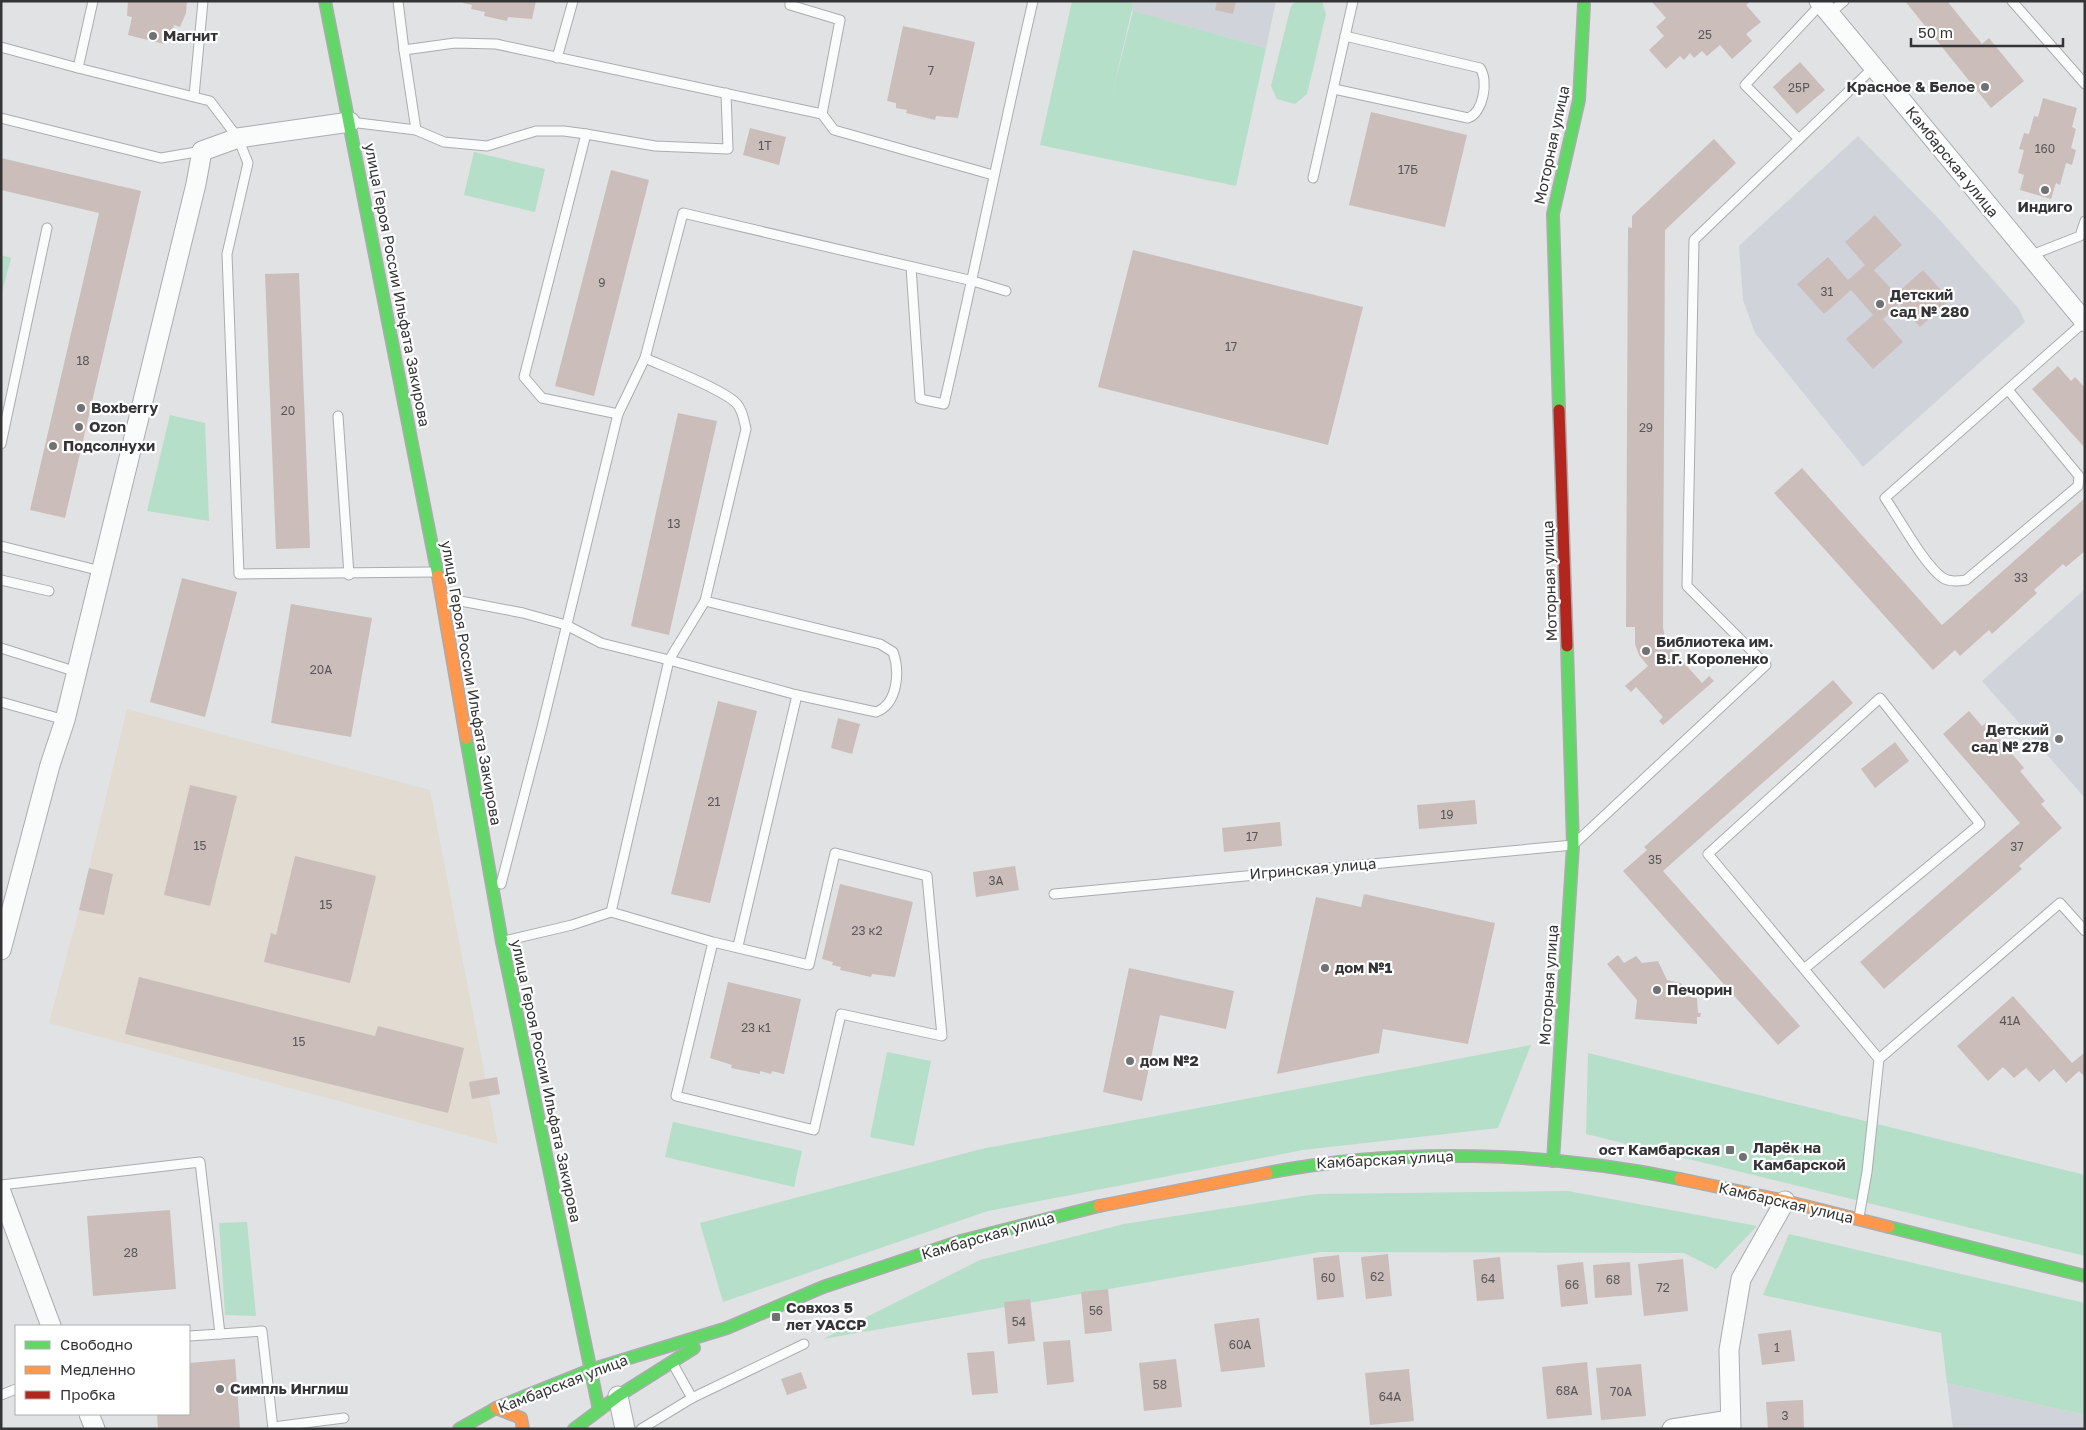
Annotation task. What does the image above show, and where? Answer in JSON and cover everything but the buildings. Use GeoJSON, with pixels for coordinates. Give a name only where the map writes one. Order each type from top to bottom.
{"type":"FeatureCollection","features":[{"type":"Feature","properties":{"kind":"street","name":"улица Героя России Ильфата Закирова"},"geometry":{"type":"LineString","coordinates":[[325,1],[442,597],[502,942],[590,1370],[600,1410]]}},
{"type":"Feature","properties":{"kind":"street","name":"Моторная улица"},"geometry":{"type":"LineString","coordinates":[[1554,1161],[1573,845],[1553,214],[1579,100],[1582,2]]}},
{"type":"Feature","properties":{"kind":"street","name":"Камбарская улица"},"geometry":{"type":"LineString","coordinates":[[1829,5],[1874,67],[2085,322]]}},
{"type":"Feature","properties":{"kind":"street"},"geometry":{"type":"LineString","coordinates":[[1,950],[50,765],[65,720],[196,184],[202,151],[238,138],[350,122]]}},
{"type":"Feature","properties":{"kind":"street","name":"Камбарская улица"},"geometry":{"type":"LineString","coordinates":[[459,1429],[496,1408],[590,1370],[727,1328],[823,1287],[952,1244],[1101,1206],[1305,1165],[1436,1155],[1554,1161],[1652,1172],[1785,1201],[2085,1276]]}},
{"type":"Feature","properties":{"kind":"street"},"geometry":{"type":"LineString","coordinates":[[1,1192],[51,1325]]}},
{"type":"Feature","properties":{"kind":"street"},"geometry":{"type":"LineString","coordinates":[[1672,1429],[1730,1424],[1728,1350],[1741,1280],[1785,1201]]}},
{"type":"Feature","properties":{"kind":"street","name":"Камбарская улица"},"geometry":{"type":"LineString","coordinates":[[574,1429],[618,1396],[727,1328]]}},
{"type":"Feature","properties":{"kind":"street"},"geometry":{"type":"LineString","coordinates":[[618,1396],[625,1429]]}},
{"type":"Feature","properties":{"kind":"street"},"geometry":{"type":"LineString","coordinates":[[496,1408],[521,1418],[523,1429]]}},
{"type":"Feature","properties":{"kind":"street"},"geometry":{"type":"LineString","coordinates":[[89,1415],[95,1429]]}},
{"type":"Feature","properties":{"kind":"lane"},"geometry":{"type":"LineString","coordinates":[[78,68],[93,1]]}},
{"type":"Feature","properties":{"kind":"lane"},"geometry":{"type":"LineString","coordinates":[[194,96],[203,1]]}},
{"type":"Feature","properties":{"kind":"lane"},"geometry":{"type":"LineString","coordinates":[[398,1],[416,130]]}},
{"type":"Feature","properties":{"kind":"lane"},"geometry":{"type":"LineString","coordinates":[[557,58],[573,1]]}},
{"type":"Feature","properties":{"kind":"lane"},"geometry":{"type":"LineString","coordinates":[[790,1],[790,5],[840,20],[822,114]]}},
{"type":"Feature","properties":{"kind":"lane"},"geometry":{"type":"LineString","coordinates":[[911,267],[920,399],[944,404],[973,281],[993,175],[1033,1]]}},
{"type":"Feature","properties":{"kind":"lane"},"geometry":{"type":"LineString","coordinates":[[1313,178],[1353,1]]}},
{"type":"Feature","properties":{"kind":"lane"},"geometry":{"type":"LineString","coordinates":[[2012,1],[2085,84]]}},
{"type":"Feature","properties":{"kind":"lane"},"geometry":{"type":"LineString","coordinates":[[1799,139],[1745,85],[1829,5]]}},
{"type":"Feature","properties":{"kind":"lane"},"geometry":{"type":"LineString","coordinates":[[1334,89],[1468,118],[1477,113],[1481,103],[1484,77],[1480,68],[1345,36]]}},
{"type":"Feature","properties":{"kind":"lane"},"geometry":{"type":"LineString","coordinates":[[404,50],[455,43],[496,44],[822,114],[834,130],[993,175]]}},
{"type":"Feature","properties":{"kind":"lane"},"geometry":{"type":"LineString","coordinates":[[1,47],[210,100],[238,138],[248,163],[227,254],[239,574],[349,575],[437,572]]}},
{"type":"Feature","properties":{"kind":"lane"},"geometry":{"type":"LineString","coordinates":[[1573,845],[1766,665],[1687,586],[1694,240],[1874,67]]}},
{"type":"Feature","properties":{"kind":"lane"},"geometry":{"type":"LineString","coordinates":[[350,122],[416,130],[444,142],[487,146],[536,132],[564,131],[655,146],[728,149],[726,93]]}},
{"type":"Feature","properties":{"kind":"lane"},"geometry":{"type":"LineString","coordinates":[[1,118],[161,158],[202,151]]}},
{"type":"Feature","properties":{"kind":"lane"},"geometry":{"type":"LineString","coordinates":[[586,134],[524,378],[542,398],[618,414]]}},
{"type":"Feature","properties":{"kind":"lane"},"geometry":{"type":"LineString","coordinates":[[495,906],[542,727],[618,414],[646,358],[683,213],[973,281],[1006,291]]}},
{"type":"Feature","properties":{"kind":"lane"},"geometry":{"type":"LineString","coordinates":[[2029,256],[2080,236],[2085,221]]}},
{"type":"Feature","properties":{"kind":"lane"},"geometry":{"type":"LineString","coordinates":[[1,444],[47,228]]}},
{"type":"Feature","properties":{"kind":"lane"},"geometry":{"type":"LineString","coordinates":[[2009,390],[2079,476],[2078,486],[1966,580],[1951,581],[1943,578],[1931,566],[1885,498],[2085,322]]}},
{"type":"Feature","properties":{"kind":"lane"},"geometry":{"type":"LineString","coordinates":[[611,912],[669,660],[705,601],[746,430],[744,418],[736,404],[722,394],[646,358]]}},
{"type":"Feature","properties":{"kind":"lane"},"geometry":{"type":"LineString","coordinates":[[338,416],[349,575]]}},
{"type":"Feature","properties":{"kind":"lane"},"geometry":{"type":"LineString","coordinates":[[1,546],[101,571]]}},
{"type":"Feature","properties":{"kind":"lane"},"geometry":{"type":"LineString","coordinates":[[1,580],[49,591]]}},
{"type":"Feature","properties":{"kind":"lane"},"geometry":{"type":"LineString","coordinates":[[442,597],[523,613],[566,625],[601,643],[797,695],[876,712],[882,710],[893,694],[896,661],[893,652],[880,644],[705,601]]}},
{"type":"Feature","properties":{"kind":"lane"},"geometry":{"type":"LineString","coordinates":[[1,648],[77,672]]}},
{"type":"Feature","properties":{"kind":"lane"},"geometry":{"type":"LineString","coordinates":[[738,946],[797,695]]}},
{"type":"Feature","properties":{"kind":"lane"},"geometry":{"type":"LineString","coordinates":[[1804,969],[1980,824],[1880,698],[1708,854],[1879,1059]]}},
{"type":"Feature","properties":{"kind":"lane"},"geometry":{"type":"LineString","coordinates":[[1,702],[65,720]]}},
{"type":"Feature","properties":{"kind":"lane","name":"Игринская улица"},"geometry":{"type":"LineString","coordinates":[[1054,894],[1573,845]]}},
{"type":"Feature","properties":{"kind":"lane"},"geometry":{"type":"LineString","coordinates":[[502,942],[572,925],[611,912],[713,942],[738,946],[809,965],[835,853],[927,876],[942,1036],[841,1014],[814,1130],[676,1096],[713,942]]}},
{"type":"Feature","properties":{"kind":"lane"},"geometry":{"type":"LineString","coordinates":[[1858,1220],[1866,1172],[1879,1059],[2060,902],[2085,931]]}},
{"type":"Feature","properties":{"kind":"lane"},"geometry":{"type":"LineString","coordinates":[[1,1185],[200,1162],[220,1334]]}},
{"type":"Feature","properties":{"kind":"lane"},"geometry":{"type":"LineString","coordinates":[[190,1336],[262,1331],[273,1428],[344,1418]]}},
{"type":"Feature","properties":{"kind":"lane"},"geometry":{"type":"LineString","coordinates":[[641,1429],[692,1398],[804,1344]]}},
{"type":"Feature","properties":{"kind":"lane"},"geometry":{"type":"LineString","coordinates":[[672,1362],[692,1398]]}},
{"type":"Feature","properties":{"kind":"lane"},"geometry":{"type":"LineString","coordinates":[[1,1395],[15,1389]]}},
{"type":"Feature","properties":{"kind":"shaded area"},"geometry":{"type":"Polygon","coordinates":[[[1134,1],[1276,1],[1266,48],[1132,11],[1134,1]]]}},
{"type":"Feature","properties":{"kind":"shaded area","name":"Детский сад № 280"},"geometry":{"type":"Polygon","coordinates":[[[1858,136],[1940,220],[2019,309],[2025,322],[1863,467],[1755,333],[1743,300],[1739,246],[1858,136]]]}},
{"type":"Feature","properties":{"kind":"shaded area","name":"Детский сад № 278"},"geometry":{"type":"Polygon","coordinates":[[[2085,589],[2085,798],[1982,681],[2085,589]]]}},
{"type":"Feature","properties":{"kind":"shaded area"},"geometry":{"type":"Polygon","coordinates":[[[127,709],[430,790],[498,1144],[49,1023],[79,910],[127,709]]]}},
{"type":"Feature","properties":{"kind":"shaded area"},"geometry":{"type":"Polygon","coordinates":[[[1947,1383],[2085,1415],[2085,1429],[1953,1429],[1947,1383]]]}},
{"type":"Feature","properties":{"kind":"green space"},"geometry":{"type":"Polygon","coordinates":[[[1072,1],[1134,1],[1111,98],[1133,11],[1266,48],[1236,186],[1040,145],[1072,1]]]}},
{"type":"Feature","properties":{"kind":"green space"},"geometry":{"type":"Polygon","coordinates":[[[1296,1],[1322,1],[1326,14],[1307,94],[1295,104],[1277,99],[1271,86],[1291,6],[1296,1]]]}},
{"type":"Feature","properties":{"kind":"green space"},"geometry":{"type":"Polygon","coordinates":[[[474,152],[545,169],[535,212],[464,195],[474,152]]]}},
{"type":"Feature","properties":{"kind":"green space"},"geometry":{"type":"Polygon","coordinates":[[[1,255],[11,258],[1,296],[1,255]]]}},
{"type":"Feature","properties":{"kind":"green space"},"geometry":{"type":"Polygon","coordinates":[[[170,415],[205,423],[209,521],[147,511],[170,415]]]}},
{"type":"Feature","properties":{"kind":"green space"},"geometry":{"type":"Polygon","coordinates":[[[1531,1045],[1498,1128],[1303,1150],[988,1211],[723,1302],[700,1223],[981,1149],[1531,1045]]]}},
{"type":"Feature","properties":{"kind":"green space"},"geometry":{"type":"Polygon","coordinates":[[[887,1052],[931,1061],[914,1146],[870,1137],[887,1052]]]}},
{"type":"Feature","properties":{"kind":"green space"},"geometry":{"type":"Polygon","coordinates":[[[1588,1053],[2085,1175],[2085,1256],[1586,1134],[1588,1053]]]}},
{"type":"Feature","properties":{"kind":"green space"},"geometry":{"type":"Polygon","coordinates":[[[673,1122],[802,1151],[794,1187],[665,1157],[673,1122]]]}},
{"type":"Feature","properties":{"kind":"green space"},"geometry":{"type":"Polygon","coordinates":[[[1568,1191],[1757,1226],[1716,1269],[1684,1253],[1320,1252],[823,1339],[980,1260],[1124,1224],[1316,1194],[1568,1191]]]}},
{"type":"Feature","properties":{"kind":"green space"},"geometry":{"type":"Polygon","coordinates":[[[247,1222],[256,1316],[225,1315],[219,1223],[247,1222]]]}},
{"type":"Feature","properties":{"kind":"green space"},"geometry":{"type":"Polygon","coordinates":[[[1789,1234],[2085,1303],[2085,1415],[1947,1383],[1941,1333],[1763,1295],[1789,1234]]]}},
{"type":"Feature","properties":{"kind":"traffic: fast"},"geometry":{"type":"LineString","coordinates":[[325,1],[438,576]]}},
{"type":"Feature","properties":{"kind":"traffic: fast"},"geometry":{"type":"LineString","coordinates":[[1559,410],[1553,214],[1579,100],[1584,4]]}},
{"type":"Feature","properties":{"kind":"traffic: fast"},"geometry":{"type":"LineString","coordinates":[[1553,1161],[1573,845],[1567,646]]}},
{"type":"Feature","properties":{"kind":"traffic: fast"},"geometry":{"type":"LineString","coordinates":[[466,738],[502,942],[599,1410]]}},
{"type":"Feature","properties":{"kind":"traffic: fast"},"geometry":{"type":"LineString","coordinates":[[1267,1173],[1368,1159],[1474,1156],[1527,1158],[1579,1163],[1680,1179]]}},
{"type":"Feature","properties":{"kind":"traffic: fast"},"geometry":{"type":"LineString","coordinates":[[459,1429],[496,1408],[590,1370],[727,1328],[823,1287],[961,1241],[1099,1206]]}},
{"type":"Feature","properties":{"kind":"traffic: fast"},"geometry":{"type":"LineString","coordinates":[[1889,1227],[2085,1276]]}},
{"type":"Feature","properties":{"kind":"traffic: fast"},"geometry":{"type":"LineString","coordinates":[[574,1429],[618,1396],[694,1348]]}},
{"type":"Feature","properties":{"kind":"traffic: slow"},"geometry":{"type":"LineString","coordinates":[[438,576],[466,738]]}},
{"type":"Feature","properties":{"kind":"traffic: slow"},"geometry":{"type":"LineString","coordinates":[[1099,1206],[1267,1173]]}},
{"type":"Feature","properties":{"kind":"traffic: slow"},"geometry":{"type":"LineString","coordinates":[[1680,1179],[1785,1201],[1889,1227]]}},
{"type":"Feature","properties":{"kind":"traffic: slow"},"geometry":{"type":"LineString","coordinates":[[496,1408],[521,1418],[523,1429]]}},
{"type":"Feature","properties":{"kind":"traffic: jam"},"geometry":{"type":"LineString","coordinates":[[1559,410],[1567,646]]}},
{"type":"Feature","properties":{"kind":"place","name":"Магнит"},"geometry":{"type":"Point","coordinates":[153,36]}},
{"type":"Feature","properties":{"kind":"place","name":"Красное & Белое"},"geometry":{"type":"Point","coordinates":[1985,87]}},
{"type":"Feature","properties":{"kind":"place","name":"Индиго"},"geometry":{"type":"Point","coordinates":[2045,190]}},
{"type":"Feature","properties":{"kind":"place","name":"Детский сад № 280"},"geometry":{"type":"Point","coordinates":[1880,304]}},
{"type":"Feature","properties":{"kind":"place","name":"Boxberry"},"geometry":{"type":"Point","coordinates":[81,408]}},
{"type":"Feature","properties":{"kind":"place","name":"Ozon"},"geometry":{"type":"Point","coordinates":[79,427]}},
{"type":"Feature","properties":{"kind":"place","name":"Подсолнухи"},"geometry":{"type":"Point","coordinates":[53,446]}},
{"type":"Feature","properties":{"kind":"place","name":"Библиотека им. В.Г. Короленко"},"geometry":{"type":"Point","coordinates":[1646,651]}},
{"type":"Feature","properties":{"kind":"place","name":"Детский сад № 278"},"geometry":{"type":"Point","coordinates":[2059,739]}},
{"type":"Feature","properties":{"kind":"place","name":"дом №1"},"geometry":{"type":"Point","coordinates":[1325,968]}},
{"type":"Feature","properties":{"kind":"place","name":"Печорин"},"geometry":{"type":"Point","coordinates":[1657,990]}},
{"type":"Feature","properties":{"kind":"place","name":"дом №2"},"geometry":{"type":"Point","coordinates":[1130,1061]}},
{"type":"Feature","properties":{"kind":"place","name":"ост Камбарская"},"geometry":{"type":"Point","coordinates":[1730,1150]}},
{"type":"Feature","properties":{"kind":"place","name":"Ларёк на Камбарской"},"geometry":{"type":"Point","coordinates":[1743,1157]}},
{"type":"Feature","properties":{"kind":"place","name":"Совхоз 5 лет УАССР"},"geometry":{"type":"Point","coordinates":[776,1317]}},
{"type":"Feature","properties":{"kind":"place","name":"Симпль Инглиш"},"geometry":{"type":"Point","coordinates":[220,1389]}}]}
